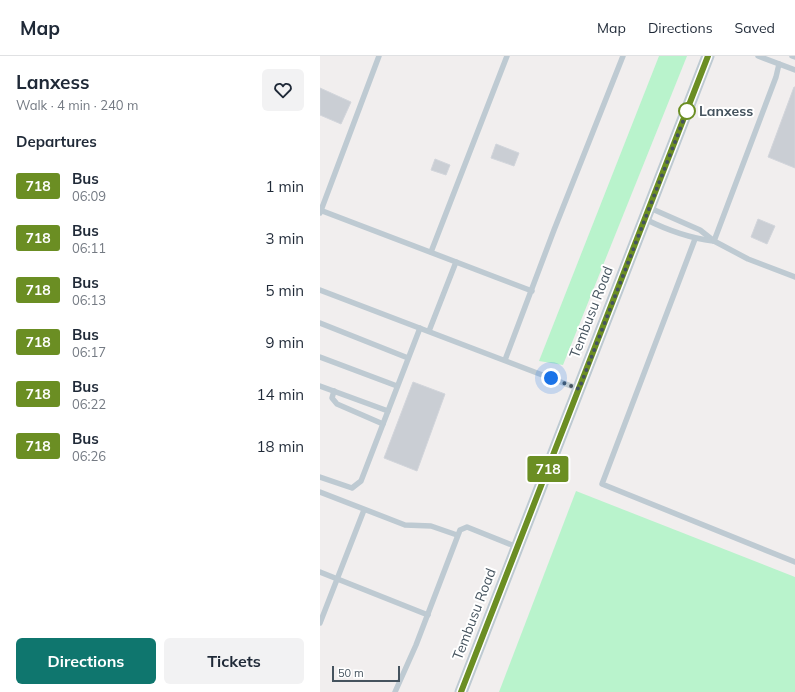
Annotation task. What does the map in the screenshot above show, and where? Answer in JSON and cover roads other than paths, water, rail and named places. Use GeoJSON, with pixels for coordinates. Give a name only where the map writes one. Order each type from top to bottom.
{"type":"FeatureCollection","features":[{"type":"Feature","properties":{"kind":"street","name":"Tembusu Road"},"geometry":{"type":"LineString","coordinates":[[461,692],[708,56]]}},
{"type":"Feature","properties":{"kind":"lane"},"geometry":{"type":"LineString","coordinates":[[379,56],[320,211],[532,291]]}},
{"type":"Feature","properties":{"kind":"lane"},"geometry":{"type":"LineString","coordinates":[[431,252],[507,56]]}},
{"type":"Feature","properties":{"kind":"lane"},"geometry":{"type":"LineString","coordinates":[[505,360],[554,230],[623,56]]}},
{"type":"Feature","properties":{"kind":"lane"},"geometry":{"type":"LineString","coordinates":[[758,56],[795,70]]}},
{"type":"Feature","properties":{"kind":"lane"},"geometry":{"type":"LineString","coordinates":[[714,241],[776,77],[779,64]]}},
{"type":"Feature","properties":{"kind":"lane"},"geometry":{"type":"LineString","coordinates":[[647,213],[658,226],[694,239],[714,241]]}},
{"type":"Feature","properties":{"kind":"lane"},"geometry":{"type":"LineString","coordinates":[[647,213],[700,230],[714,241],[748,259],[795,277]]}},
{"type":"Feature","properties":{"kind":"lane"},"geometry":{"type":"LineString","coordinates":[[694,239],[602,484],[795,562]]}},
{"type":"Feature","properties":{"kind":"lane"},"geometry":{"type":"LineString","coordinates":[[429,331],[456,262]]}},
{"type":"Feature","properties":{"kind":"lane"},"geometry":{"type":"LineString","coordinates":[[320,291],[579,389]]}},
{"type":"Feature","properties":{"kind":"lane"},"geometry":{"type":"LineString","coordinates":[[320,323],[408,358]]}},
{"type":"Feature","properties":{"kind":"lane"},"geometry":{"type":"LineString","coordinates":[[320,477],[352,488],[361,482],[420,328]]}},
{"type":"Feature","properties":{"kind":"lane"},"geometry":{"type":"LineString","coordinates":[[320,357],[397,386]]}},
{"type":"Feature","properties":{"kind":"lane"},"geometry":{"type":"LineString","coordinates":[[320,386],[388,412]]}},
{"type":"Feature","properties":{"kind":"lane"},"geometry":{"type":"LineString","coordinates":[[334,391],[332,398],[337,404],[383,424]]}},
{"type":"Feature","properties":{"kind":"lane"},"geometry":{"type":"LineString","coordinates":[[320,492],[405,525],[431,526],[456,535]]}},
{"type":"Feature","properties":{"kind":"lane"},"geometry":{"type":"LineString","coordinates":[[320,623],[364,510]]}},
{"type":"Feature","properties":{"kind":"lane"},"geometry":{"type":"LineString","coordinates":[[395,692],[428,615],[456,535],[460,530],[467,527],[518,547]]}},
{"type":"Feature","properties":{"kind":"lane"},"geometry":{"type":"LineString","coordinates":[[320,572],[428,615]]}},
{"type":"Feature","properties":{"kind":"place","name":"Lanxess"},"geometry":{"type":"Point","coordinates":[687,111]}}]}
